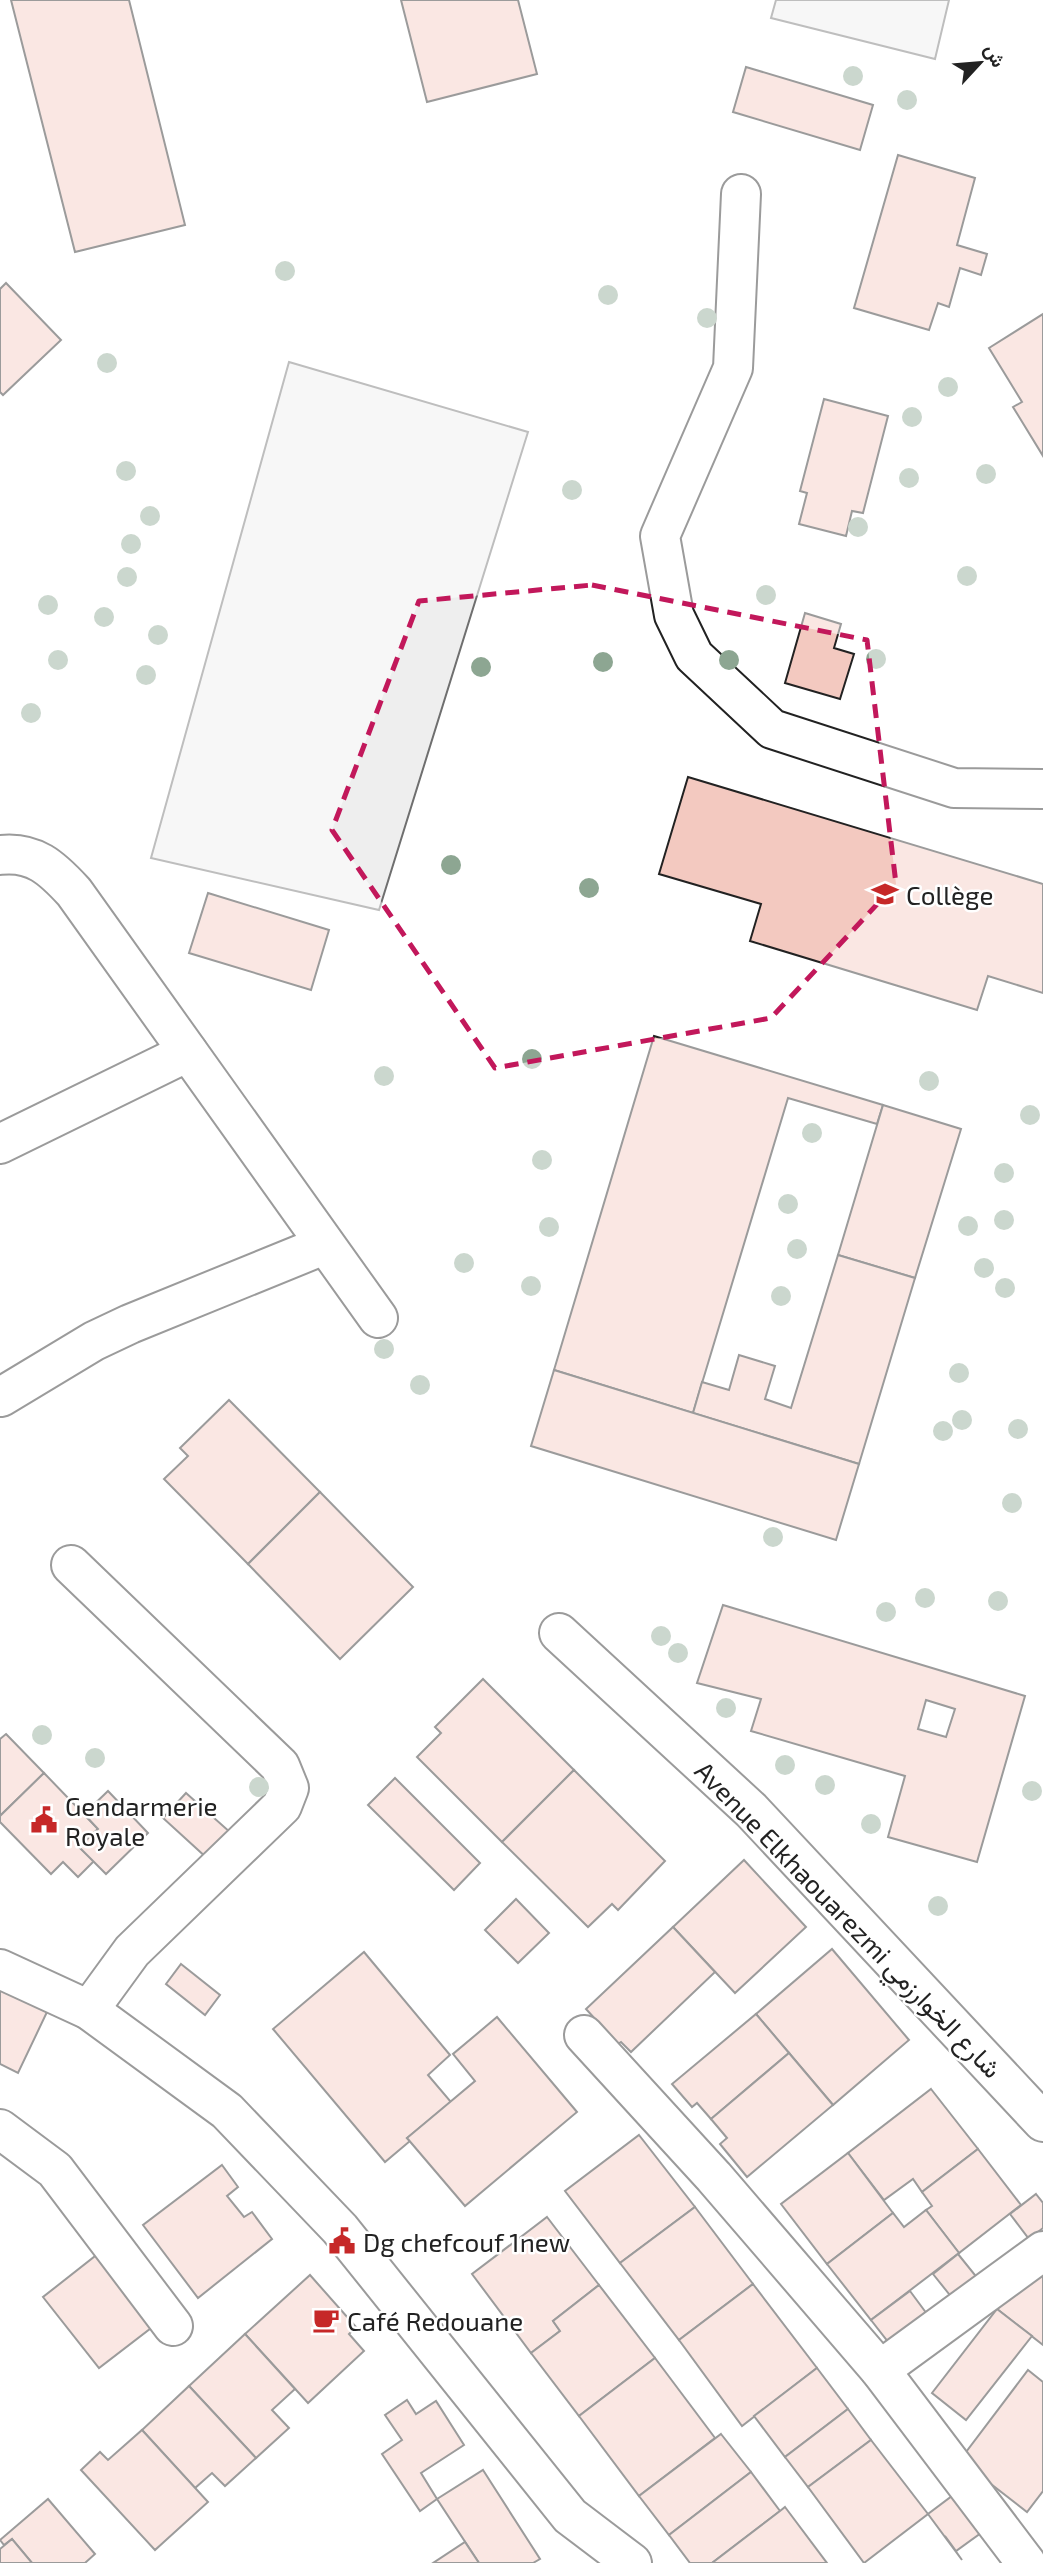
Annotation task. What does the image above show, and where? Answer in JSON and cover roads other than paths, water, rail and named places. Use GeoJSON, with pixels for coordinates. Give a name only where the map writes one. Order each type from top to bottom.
{"type":"FeatureCollection","features":[{"type":"Feature","properties":{"kind":"street"},"geometry":{"type":"LineString","coordinates":[[741,194],[733,368],[660,536],[674,615],[694,656],[772,729],[954,788],[1043,789]]}},
{"type":"Feature","properties":{"kind":"street"},"geometry":{"type":"LineString","coordinates":[[0,855],[16,853],[48,863],[74,892],[378,1318]]}},
{"type":"Feature","properties":{"kind":"street"},"geometry":{"type":"LineString","coordinates":[[0,1144],[188,1052]]}},
{"type":"Feature","properties":{"kind":"street"},"geometry":{"type":"LineString","coordinates":[[1,1397],[94,1341],[130,1324],[324,1245]]}},
{"type":"Feature","properties":{"kind":"street"},"geometry":{"type":"LineString","coordinates":[[71,1565],[280,1766],[289,1788],[282,1807],[132,1951],[89,2010]]}},
{"type":"Feature","properties":{"kind":"street","name":"Avenue Elkhaouarezmi شارع الخوارزمي"},"geometry":{"type":"LineString","coordinates":[[559,1633],[751,1810],[1043,2122]]}},
{"type":"Feature","properties":{"kind":"street"},"geometry":{"type":"LineString","coordinates":[[0,1969],[89,2010],[227,2111],[341,2229],[570,2516],[632,2563]]}},
{"type":"Feature","properties":{"kind":"street"},"geometry":{"type":"LineString","coordinates":[[584,2035],[714,2177],[880,2370],[1026,2563]]}},
{"type":"Feature","properties":{"kind":"street"},"geometry":{"type":"LineString","coordinates":[[0,2129],[55,2170],[173,2326]]}},
{"type":"Feature","properties":{"kind":"street"},"geometry":{"type":"LineString","coordinates":[[880,2370],[1043,2251]]}},
{"type":"Feature","properties":{"kind":"place","name":"Collège"},"geometry":{"type":"Point","coordinates":[885,894]}},
{"type":"Feature","properties":{"kind":"place","name":"Gendarmerie Royale"},"geometry":{"type":"Point","coordinates":[44,1820]}},
{"type":"Feature","properties":{"kind":"place","name":"Dg chefcouf 1new"},"geometry":{"type":"Point","coordinates":[342,2241]}},
{"type":"Feature","properties":{"kind":"place","name":"Café Redouane"},"geometry":{"type":"Point","coordinates":[326,2320]}}]}
